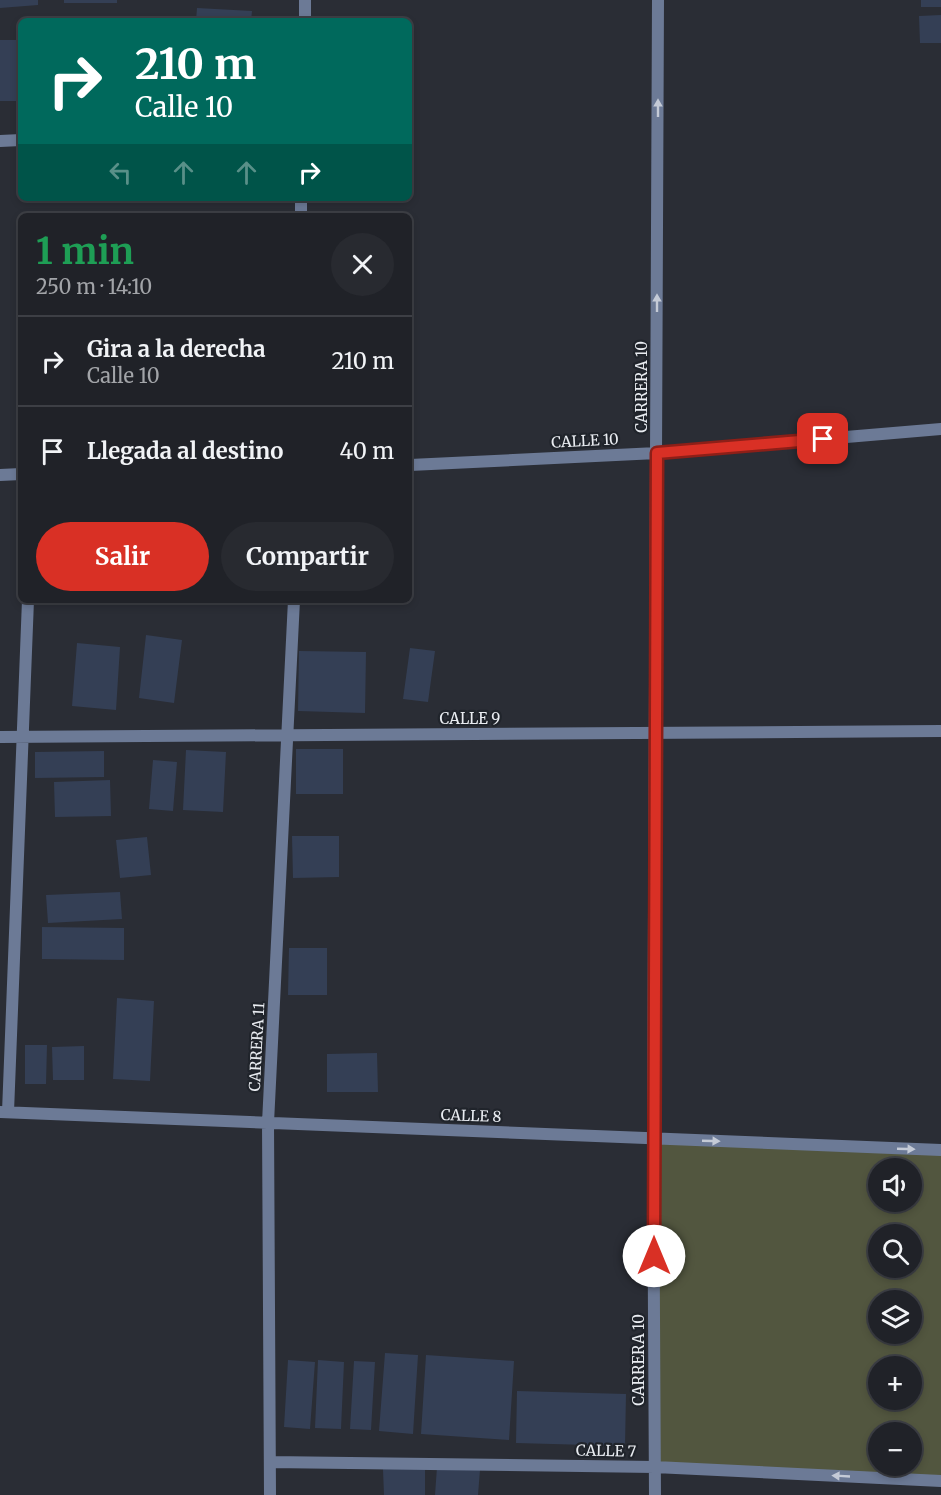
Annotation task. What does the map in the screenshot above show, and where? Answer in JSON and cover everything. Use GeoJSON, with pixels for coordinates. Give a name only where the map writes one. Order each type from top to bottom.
{"type":"FeatureCollection","features":[{"type":"Feature","properties":{"kind":"street"},"geometry":{"type":"LineString","coordinates":[[305,0],[305,18]]}},
{"type":"Feature","properties":{"kind":"street","name":"CARRERA 10"},"geometry":{"type":"LineString","coordinates":[[655,1495],[653,1138],[658,0]]}},
{"type":"Feature","properties":{"kind":"street"},"geometry":{"type":"LineString","coordinates":[[0,141],[18,140]]}},
{"type":"Feature","properties":{"kind":"street","name":"CALLE 10"},"geometry":{"type":"LineString","coordinates":[[412,465],[657,453],[941,429]]}},
{"type":"Feature","properties":{"kind":"street"},"geometry":{"type":"LineString","coordinates":[[0,475],[18,474]]}},
{"type":"Feature","properties":{"kind":"street"},"geometry":{"type":"LineString","coordinates":[[4,1112],[24,737],[28,603]]}},
{"type":"Feature","properties":{"kind":"street","name":"CARRERA 11"},"geometry":{"type":"LineString","coordinates":[[270,1495],[268,1123],[294,603]]}},
{"type":"Feature","properties":{"kind":"street","name":"CALLE 9"},"geometry":{"type":"LineString","coordinates":[[0,737],[941,731]]}},
{"type":"Feature","properties":{"kind":"street","name":"CALLE 8"},"geometry":{"type":"LineString","coordinates":[[4,1112],[941,1150]]}},
{"type":"Feature","properties":{"kind":"street","name":"CALLE 7"},"geometry":{"type":"LineString","coordinates":[[270,1462],[655,1467],[941,1481]]}},
{"type":"Feature","properties":{"kind":"green space"},"geometry":{"type":"Polygon","coordinates":[[[653,1139],[941,1150],[941,1481],[655,1467],[653,1139]]]}},
{"type":"Feature","properties":{"kind":"building"},"geometry":{"type":"Polygon","coordinates":[[[0,0],[38,0],[38,5],[0,8],[0,0]]]}},
{"type":"Feature","properties":{"kind":"building"},"geometry":{"type":"Polygon","coordinates":[[[64,0],[117,0],[117,3],[64,3],[64,0]]]}},
{"type":"Feature","properties":{"kind":"building"},"geometry":{"type":"Polygon","coordinates":[[[921,0],[941,0],[941,7],[921,7],[921,0]]]}},
{"type":"Feature","properties":{"kind":"building"},"geometry":{"type":"Polygon","coordinates":[[[197,8],[252,11],[251,18],[196,18],[197,8]]]}},
{"type":"Feature","properties":{"kind":"building"},"geometry":{"type":"Polygon","coordinates":[[[941,15],[941,43],[920,43],[919,16],[941,15]]]}},
{"type":"Feature","properties":{"kind":"building"},"geometry":{"type":"Polygon","coordinates":[[[0,40],[16,40],[16,101],[0,101],[0,40]]]}},
{"type":"Feature","properties":{"kind":"building"},"geometry":{"type":"Polygon","coordinates":[[[146,635],[182,640],[174,703],[139,698],[146,635]]]}},
{"type":"Feature","properties":{"kind":"building"},"geometry":{"type":"Polygon","coordinates":[[[77,643],[120,647],[116,710],[72,706],[77,643]]]}},
{"type":"Feature","properties":{"kind":"building"},"geometry":{"type":"Polygon","coordinates":[[[410,648],[435,651],[428,702],[403,699],[410,648]]]}},
{"type":"Feature","properties":{"kind":"building"},"geometry":{"type":"Polygon","coordinates":[[[299,651],[366,652],[365,713],[298,711],[299,651]]]}},
{"type":"Feature","properties":{"kind":"building"},"geometry":{"type":"Polygon","coordinates":[[[296,749],[343,749],[343,794],[296,794],[296,749]]]}},
{"type":"Feature","properties":{"kind":"building"},"geometry":{"type":"Polygon","coordinates":[[[186,750],[226,752],[223,812],[183,810],[186,750]]]}},
{"type":"Feature","properties":{"kind":"building"},"geometry":{"type":"Polygon","coordinates":[[[104,751],[104,777],[35,778],[35,752],[104,751]]]}},
{"type":"Feature","properties":{"kind":"building"},"geometry":{"type":"Polygon","coordinates":[[[153,760],[177,762],[173,811],[149,809],[153,760]]]}},
{"type":"Feature","properties":{"kind":"building"},"geometry":{"type":"Polygon","coordinates":[[[110,780],[111,816],[55,817],[54,782],[110,780]]]}},
{"type":"Feature","properties":{"kind":"building"},"geometry":{"type":"Polygon","coordinates":[[[292,836],[339,836],[339,877],[293,878],[292,836]]]}},
{"type":"Feature","properties":{"kind":"building"},"geometry":{"type":"Polygon","coordinates":[[[147,837],[151,875],[120,878],[116,840],[147,837]]]}},
{"type":"Feature","properties":{"kind":"building"},"geometry":{"type":"Polygon","coordinates":[[[120,892],[122,919],[48,923],[46,895],[120,892]]]}},
{"type":"Feature","properties":{"kind":"building"},"geometry":{"type":"Polygon","coordinates":[[[42,927],[124,928],[124,960],[42,959],[42,927]]]}},
{"type":"Feature","properties":{"kind":"building"},"geometry":{"type":"Polygon","coordinates":[[[289,948],[327,948],[327,995],[288,995],[289,948]]]}},
{"type":"Feature","properties":{"kind":"building"},"geometry":{"type":"Polygon","coordinates":[[[117,998],[154,1001],[150,1081],[113,1079],[117,998]]]}},
{"type":"Feature","properties":{"kind":"building"},"geometry":{"type":"Polygon","coordinates":[[[25,1045],[47,1045],[46,1084],[25,1084],[25,1045]]]}},
{"type":"Feature","properties":{"kind":"building"},"geometry":{"type":"Polygon","coordinates":[[[84,1046],[84,1080],[53,1080],[52,1047],[84,1046]]]}},
{"type":"Feature","properties":{"kind":"building"},"geometry":{"type":"Polygon","coordinates":[[[377,1053],[378,1092],[327,1092],[327,1054],[377,1053]]]}},
{"type":"Feature","properties":{"kind":"building"},"geometry":{"type":"Polygon","coordinates":[[[385,1353],[418,1355],[413,1434],[379,1431],[385,1353]]]}},
{"type":"Feature","properties":{"kind":"building"},"geometry":{"type":"Polygon","coordinates":[[[426,1355],[514,1361],[509,1440],[421,1434],[426,1355]]]}},
{"type":"Feature","properties":{"kind":"building"},"geometry":{"type":"Polygon","coordinates":[[[288,1360],[315,1362],[310,1429],[284,1427],[288,1360]]]}},
{"type":"Feature","properties":{"kind":"building"},"geometry":{"type":"Polygon","coordinates":[[[318,1360],[344,1362],[341,1429],[315,1428],[318,1360]]]}},
{"type":"Feature","properties":{"kind":"building"},"geometry":{"type":"Polygon","coordinates":[[[354,1361],[375,1362],[371,1430],[350,1429],[354,1361]]]}},
{"type":"Feature","properties":{"kind":"building"},"geometry":{"type":"Polygon","coordinates":[[[517,1391],[626,1394],[625,1446],[516,1443],[517,1391]]]}},
{"type":"Feature","properties":{"kind":"building"},"geometry":{"type":"Polygon","coordinates":[[[437,1467],[480,1470],[478,1495],[435,1495],[437,1467]]]}},
{"type":"Feature","properties":{"kind":"building"},"geometry":{"type":"Polygon","coordinates":[[[425,1468],[425,1495],[384,1495],[383,1469],[425,1468]]]}},
{"type":"Feature","properties":{"kind":"route"},"geometry":{"type":"LineString","coordinates":[[654,1256],[657,453],[823,439]]}}]}
